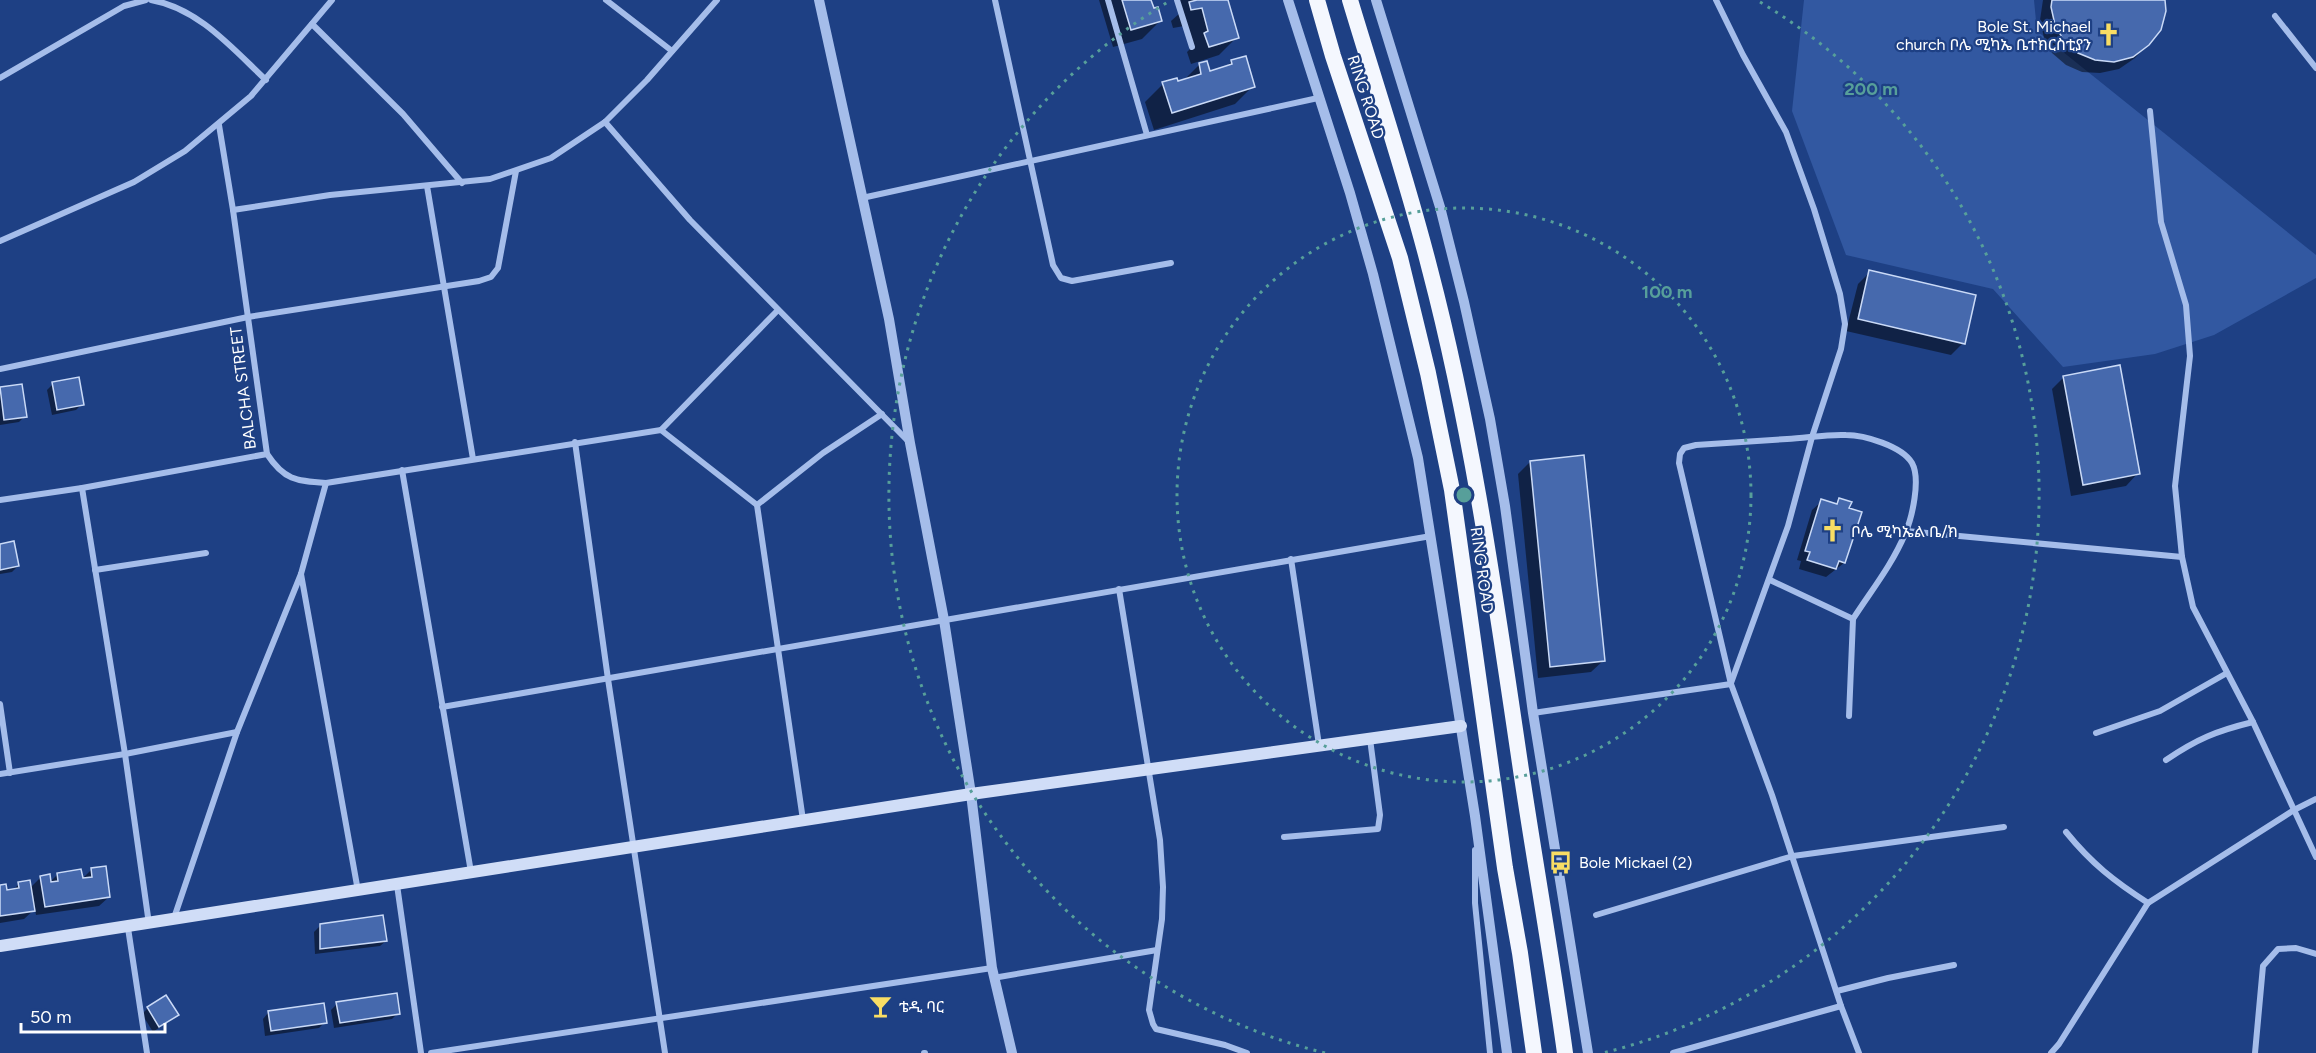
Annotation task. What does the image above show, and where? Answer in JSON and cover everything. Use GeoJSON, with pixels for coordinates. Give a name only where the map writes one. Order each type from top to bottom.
{"type":"FeatureCollection","features":[{"type":"Feature","properties":{"kind":"highway","name":"RING ROAD"},"geometry":{"type":"LineString","coordinates":[[1317,0],[1333,56],[1400,258],[1428,373],[1452,490],[1505,868],[1534,1053]]}},
{"type":"Feature","properties":{"kind":"highway","name":"RING ROAD"},"geometry":{"type":"LineString","coordinates":[[1350,0],[1402,167],[1431,271],[1462,409],[1482,512],[1565,1053]]}},
{"type":"Feature","properties":{"kind":"main road"},"geometry":{"type":"LineString","coordinates":[[0,946],[128,928],[971,794],[1461,726]]}},
{"type":"Feature","properties":{"kind":"street"},"geometry":{"type":"LineString","coordinates":[[0,78],[124,6],[146,0]]}},
{"type":"Feature","properties":{"kind":"street"},"geometry":{"type":"LineString","coordinates":[[151,0],[166,3],[214,31],[266,80]]}},
{"type":"Feature","properties":{"kind":"street"},"geometry":{"type":"LineString","coordinates":[[0,241],[134,182],[184,151],[219,124],[266,80],[332,0]]}},
{"type":"Feature","properties":{"kind":"street"},"geometry":{"type":"LineString","coordinates":[[606,0],[672,51]]}},
{"type":"Feature","properties":{"kind":"street"},"geometry":{"type":"LineString","coordinates":[[233,210],[330,195],[490,179],[551,158],[605,122],[717,0]]}},
{"type":"Feature","properties":{"kind":"street"},"geometry":{"type":"LineString","coordinates":[[819,0],[889,319],[944,620],[971,794],[992,973],[1012,1053]]}},
{"type":"Feature","properties":{"kind":"street"},"geometry":{"type":"LineString","coordinates":[[995,0],[1032,160],[1053,265],[1061,278],[1072,281],[1170,263]]}},
{"type":"Feature","properties":{"kind":"street"},"geometry":{"type":"LineString","coordinates":[[1108,0],[1147,135]]}},
{"type":"Feature","properties":{"kind":"street"},"geometry":{"type":"LineString","coordinates":[[1178,0],[1192,47]]}},
{"type":"Feature","properties":{"kind":"street"},"geometry":{"type":"LineString","coordinates":[[1288,0],[1350,193],[1384,315],[1418,458],[1475,816],[1507,1053]]}},
{"type":"Feature","properties":{"kind":"street"},"geometry":{"type":"LineString","coordinates":[[1376,0],[1440,207],[1490,419],[1505,506],[1533,713],[1587,1053]]}},
{"type":"Feature","properties":{"kind":"street"},"geometry":{"type":"LineString","coordinates":[[1716,0],[1743,55],[1786,132],[1814,209],[1840,294],[1845,324],[1841,349],[1812,437],[1788,526],[1731,684]]}},
{"type":"Feature","properties":{"kind":"street"},"geometry":{"type":"LineString","coordinates":[[2275,16],[2316,68]]}},
{"type":"Feature","properties":{"kind":"street"},"geometry":{"type":"LineString","coordinates":[[312,24],[403,114],[462,183]]}},
{"type":"Feature","properties":{"kind":"street"},"geometry":{"type":"LineString","coordinates":[[862,198],[1318,98]]}},
{"type":"Feature","properties":{"kind":"street"},"geometry":{"type":"LineString","coordinates":[[2150,111],[2162,222],[2186,305],[2190,356],[2175,486],[2182,557],[2193,607],[2253,722],[2316,857]]}},
{"type":"Feature","properties":{"kind":"street"},"geometry":{"type":"LineString","coordinates":[[605,122],[690,220],[910,443]]}},
{"type":"Feature","properties":{"kind":"street","name":"BALCHA STREET"},"geometry":{"type":"LineString","coordinates":[[0,500],[82,488],[267,454],[219,124]]}},
{"type":"Feature","properties":{"kind":"street"},"geometry":{"type":"LineString","coordinates":[[0,369],[248,317],[479,281],[490,277],[498,268],[516,171]]}},
{"type":"Feature","properties":{"kind":"street"},"geometry":{"type":"LineString","coordinates":[[427,186],[473,459]]}},
{"type":"Feature","properties":{"kind":"street"},"geometry":{"type":"LineString","coordinates":[[267,454],[277,469],[289,477],[302,481],[326,483],[661,430],[778,310]]}},
{"type":"Feature","properties":{"kind":"street"},"geometry":{"type":"LineString","coordinates":[[757,505],[823,453],[882,414]]}},
{"type":"Feature","properties":{"kind":"street"},"geometry":{"type":"LineString","coordinates":[[661,430],[757,505],[803,820]]}},
{"type":"Feature","properties":{"kind":"street"},"geometry":{"type":"LineString","coordinates":[[1849,716],[1853,619],[1888,569],[1906,531],[1916,476],[1911,461],[1894,449],[1873,439],[1846,435],[1696,445],[1684,448],[1680,454],[1679,463],[1731,684],[1793,856],[1841,1006],[1859,1053]]}},
{"type":"Feature","properties":{"kind":"street"},"geometry":{"type":"LineString","coordinates":[[575,442],[608,679],[665,1053]]}},
{"type":"Feature","properties":{"kind":"street"},"geometry":{"type":"LineString","coordinates":[[402,470],[471,874]]}},
{"type":"Feature","properties":{"kind":"street"},"geometry":{"type":"LineString","coordinates":[[174,920],[237,732],[301,574],[326,483]]}},
{"type":"Feature","properties":{"kind":"street"},"geometry":{"type":"LineString","coordinates":[[82,488],[125,754],[149,924]]}},
{"type":"Feature","properties":{"kind":"street"},"geometry":{"type":"LineString","coordinates":[[1906,531],[2182,557]]}},
{"type":"Feature","properties":{"kind":"street"},"geometry":{"type":"LineString","coordinates":[[442,707],[1431,536]]}},
{"type":"Feature","properties":{"kind":"street"},"geometry":{"type":"LineString","coordinates":[[95,570],[206,553]]}},
{"type":"Feature","properties":{"kind":"street"},"geometry":{"type":"LineString","coordinates":[[1291,559],[1318,745]]}},
{"type":"Feature","properties":{"kind":"street"},"geometry":{"type":"LineString","coordinates":[[301,574],[358,891]]}},
{"type":"Feature","properties":{"kind":"street"},"geometry":{"type":"LineString","coordinates":[[1770,580],[1853,619]]}},
{"type":"Feature","properties":{"kind":"street"},"geometry":{"type":"LineString","coordinates":[[1119,589],[1160,840],[1163,887],[1162,919],[1149,1010],[1156,1029],[1225,1045],[1247,1053]]}},
{"type":"Feature","properties":{"kind":"street"},"geometry":{"type":"LineString","coordinates":[[2096,733],[2160,711],[2227,673]]}},
{"type":"Feature","properties":{"kind":"street"},"geometry":{"type":"LineString","coordinates":[[1533,713],[1731,684]]}},
{"type":"Feature","properties":{"kind":"street"},"geometry":{"type":"LineString","coordinates":[[0,704],[10,773]]}},
{"type":"Feature","properties":{"kind":"street"},"geometry":{"type":"LineString","coordinates":[[2166,760],[2195,740],[2253,722]]}},
{"type":"Feature","properties":{"kind":"street"},"geometry":{"type":"LineString","coordinates":[[0,774],[125,754],[237,732]]}},
{"type":"Feature","properties":{"kind":"street"},"geometry":{"type":"LineString","coordinates":[[1284,837],[1378,829],[1380,821],[1370,738]]}},
{"type":"Feature","properties":{"kind":"street"},"geometry":{"type":"LineString","coordinates":[[2051,1053],[2059,1044],[2148,903],[2294,810],[2316,800]]}},
{"type":"Feature","properties":{"kind":"street"},"geometry":{"type":"LineString","coordinates":[[1475,816],[1475,903],[1490,1053]]}},
{"type":"Feature","properties":{"kind":"street"},"geometry":{"type":"LineString","coordinates":[[1596,915],[1793,856],[2004,827]]}},
{"type":"Feature","properties":{"kind":"street"},"geometry":{"type":"LineString","coordinates":[[2066,832],[2084,854],[2114,881],[2148,903]]}},
{"type":"Feature","properties":{"kind":"street"},"geometry":{"type":"LineString","coordinates":[[397,885],[421,1053]]}},
{"type":"Feature","properties":{"kind":"street"},"geometry":{"type":"LineString","coordinates":[[128,928],[147,1053]]}},
{"type":"Feature","properties":{"kind":"street"},"geometry":{"type":"LineString","coordinates":[[2255,1053],[2264,966],[2278,949],[2296,948],[2316,954]]}},
{"type":"Feature","properties":{"kind":"street"},"geometry":{"type":"LineString","coordinates":[[431,1053],[660,1018],[1157,950]]}},
{"type":"Feature","properties":{"kind":"street"},"geometry":{"type":"LineString","coordinates":[[1837,991],[1888,978],[1954,966]]}},
{"type":"Feature","properties":{"kind":"street"},"geometry":{"type":"LineString","coordinates":[[1673,1053],[1841,1006]]}},
{"type":"Feature","properties":{"kind":"street"},"geometry":{"type":"LineString","coordinates":[[492,1044],[494,1053]]}},
{"type":"Feature","properties":{"kind":"shaded area"},"geometry":{"type":"Polygon","coordinates":[[[1804,0],[2034,0],[2037,31],[2316,255],[2316,278],[2214,335],[2155,354],[2063,367],[1993,289],[1846,255],[1792,111],[1804,0]]]}},
{"type":"Feature","properties":{"kind":"building"},"geometry":{"type":"Polygon","coordinates":[[[1122,0],[1151,0],[1154,8],[1158,7],[1162,21],[1131,30],[1122,0]]]}},
{"type":"Feature","properties":{"kind":"building"},"geometry":{"type":"Polygon","coordinates":[[[1228,0],[1239,38],[1209,47],[1204,33],[1208,31],[1202,8],[1191,10],[1189,2],[1228,0]]]}},
{"type":"Feature","properties":{"kind":"building","name":"Bole St. Michael church ቦሌ ሚካኤ ቤተክርስቲያን"},"geometry":{"type":"Polygon","coordinates":[[[2052,0],[2165,0],[2166,11],[2161,30],[2149,45],[2133,57],[2114,62],[2095,60],[2078,53],[2064,41],[2055,25],[2051,7],[2052,0]]]}},
{"type":"Feature","properties":{"kind":"building"},"geometry":{"type":"Polygon","coordinates":[[[1246,56],[1255,87],[1172,113],[1162,82],[1177,78],[1178,81],[1201,74],[1199,63],[1207,61],[1210,71],[1232,64],[1231,60],[1246,56]]]}},
{"type":"Feature","properties":{"kind":"building"},"geometry":{"type":"Polygon","coordinates":[[[1869,270],[1976,295],[1965,344],[1858,319],[1869,270]]]}},
{"type":"Feature","properties":{"kind":"building"},"geometry":{"type":"Polygon","coordinates":[[[2120,365],[2140,474],[2083,485],[2063,376],[2120,365]]]}},
{"type":"Feature","properties":{"kind":"building"},"geometry":{"type":"Polygon","coordinates":[[[79,377],[84,405],[57,410],[52,382],[79,377]]]}},
{"type":"Feature","properties":{"kind":"building"},"geometry":{"type":"Polygon","coordinates":[[[22,384],[27,417],[4,420],[0,387],[22,384]]]}},
{"type":"Feature","properties":{"kind":"building"},"geometry":{"type":"Polygon","coordinates":[[[1584,455],[1605,661],[1550,667],[1530,461],[1584,455]]]}},
{"type":"Feature","properties":{"kind":"building","name":"ቦሌ ሚካኤል ቤ/ክ"},"geometry":{"type":"Polygon","coordinates":[[[1839,498],[1852,502],[1849,508],[1862,512],[1845,563],[1839,561],[1836,569],[1807,560],[1810,552],[1805,551],[1821,499],[1837,504],[1839,498]]]}},
{"type":"Feature","properties":{"kind":"building"},"geometry":{"type":"Polygon","coordinates":[[[14,541],[19,566],[0,570],[0,544],[14,541]]]}},
{"type":"Feature","properties":{"kind":"building"},"geometry":{"type":"Polygon","coordinates":[[[106,866],[110,897],[45,907],[40,876],[50,874],[51,882],[58,881],[57,873],[81,869],[83,878],[92,877],[91,868],[106,866]]]}},
{"type":"Feature","properties":{"kind":"building"},"geometry":{"type":"Polygon","coordinates":[[[30,880],[35,911],[0,916],[0,885],[6,884],[7,890],[19,888],[18,882],[30,880]]]}},
{"type":"Feature","properties":{"kind":"building"},"geometry":{"type":"Polygon","coordinates":[[[383,915],[387,941],[320,949],[320,924],[383,915]]]}},
{"type":"Feature","properties":{"kind":"building"},"geometry":{"type":"Polygon","coordinates":[[[397,993],[400,1014],[340,1023],[336,1002],[397,993]]]}},
{"type":"Feature","properties":{"kind":"building"},"geometry":{"type":"Polygon","coordinates":[[[166,995],[179,1015],[159,1027],[147,1007],[166,995]]]}},
{"type":"Feature","properties":{"kind":"building"},"geometry":{"type":"Polygon","coordinates":[[[324,1003],[327,1023],[271,1031],[268,1011],[324,1003]]]}},
{"type":"Feature","properties":{"kind":"place","name":"Bole St. Michael church ቦሌ ሚካኤ ቤተክርስቲያን"},"geometry":{"type":"Point","coordinates":[2109,35]}},
{"type":"Feature","properties":{"kind":"place","name":"ቦሌ ሚካኤል ቤ/ክ"},"geometry":{"type":"Point","coordinates":[1833,531]}},
{"type":"Feature","properties":{"kind":"place","name":"Bole Mickael (2)"},"geometry":{"type":"Point","coordinates":[1561,862]}},
{"type":"Feature","properties":{"kind":"place","name":"ቴዲ ባር"},"geometry":{"type":"Point","coordinates":[881,1006]}}]}
